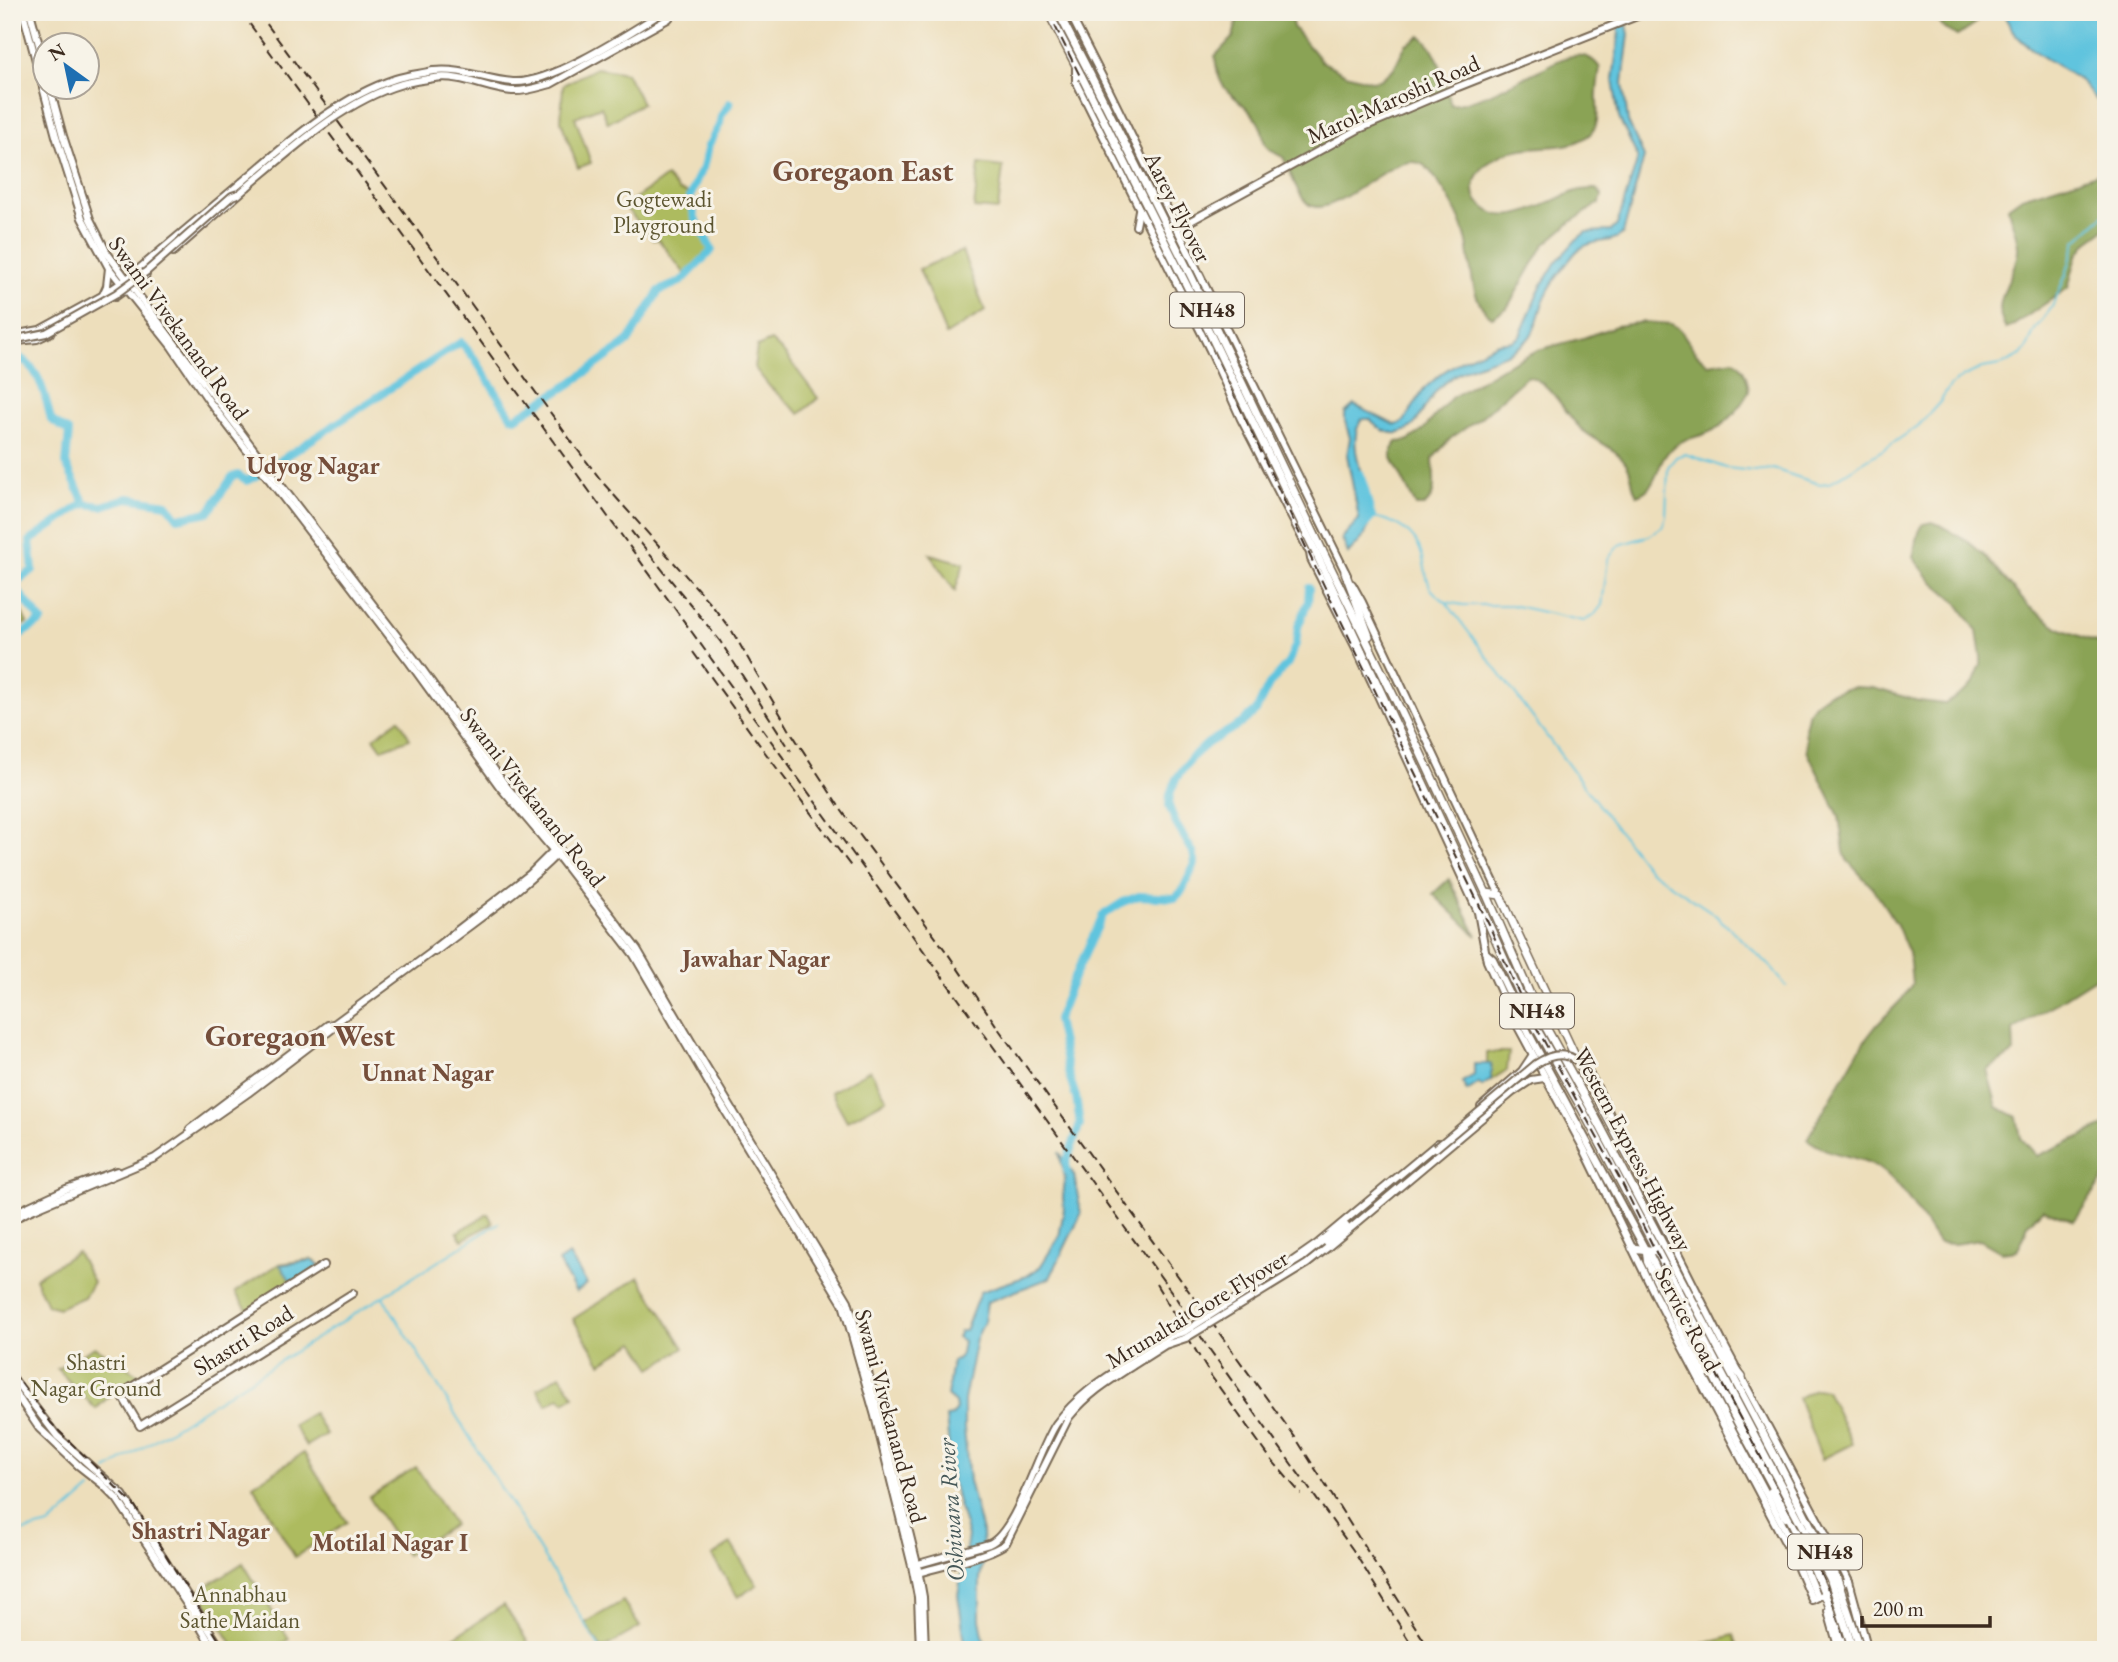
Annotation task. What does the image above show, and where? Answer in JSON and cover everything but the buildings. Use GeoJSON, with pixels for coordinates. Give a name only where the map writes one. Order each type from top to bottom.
{"type":"FeatureCollection","features":[{"type":"Feature","properties":{"kind":"highway","name":"NH48"},"geometry":{"type":"LineString","coordinates":[[1048,12],[1076,65],[1086,75]]}},
{"type":"Feature","properties":{"kind":"highway","name":"NH48"},"geometry":{"type":"LineString","coordinates":[[1058,12],[1086,75]]}},
{"type":"Feature","properties":{"kind":"highway","name":"Aarey Flyover"},"geometry":{"type":"LineString","coordinates":[[1086,75],[1191,276],[1316,552]]}},
{"type":"Feature","properties":{"kind":"highway","name":"Western Express Highway"},"geometry":{"type":"LineString","coordinates":[[1316,552],[1531,1019],[1582,1109],[1678,1292],[1836,1576],[1861,1650]]}},
{"type":"Feature","properties":{"kind":"highway","name":"Western Express Highway"},"geometry":{"type":"LineString","coordinates":[[1316,552],[1368,645],[1486,893],[1539,1015],[1715,1346],[1830,1578],[1853,1650]]}},
{"type":"Feature","properties":{"kind":"highway"},"geometry":{"type":"LineString","coordinates":[[1345,572],[1369,636],[1368,645]]}},
{"type":"Feature","properties":{"kind":"highway"},"geometry":{"type":"LineString","coordinates":[[1486,893],[1500,895],[1576,1058],[1640,1179]]}},
{"type":"Feature","properties":{"kind":"highway"},"geometry":{"type":"LineString","coordinates":[[1632,1248],[1657,1251]]}},
{"type":"Feature","properties":{"kind":"highway"},"geometry":{"type":"LineString","coordinates":[[1674,1268],[1677,1254]]}},
{"type":"Feature","properties":{"kind":"highway"},"geometry":{"type":"LineString","coordinates":[[1678,1292],[1681,1309],[1710,1371],[1776,1491],[1842,1650]]}},
{"type":"Feature","properties":{"kind":"highway"},"geometry":{"type":"LineString","coordinates":[[1715,1346],[1741,1377]]}},
{"type":"Feature","properties":{"kind":"main road","name":"Swami Vivekanand Road"},"geometry":{"type":"LineString","coordinates":[[23,12],[56,136],[82,218],[109,268],[124,282]]}},
{"type":"Feature","properties":{"kind":"main road"},"geometry":{"type":"LineString","coordinates":[[30,12],[36,32]]}},
{"type":"Feature","properties":{"kind":"main road"},"geometry":{"type":"LineString","coordinates":[[113,299],[138,300],[146,276],[236,192],[355,105],[401,84],[449,70],[511,82],[528,82],[549,76],[663,12]]}},
{"type":"Feature","properties":{"kind":"main road"},"geometry":{"type":"LineString","coordinates":[[433,75],[458,77],[512,91],[532,89],[551,84],[663,22],[674,12]]}},
{"type":"Feature","properties":{"kind":"main road"},"geometry":{"type":"LineString","coordinates":[[1069,12],[1345,572],[1363,602],[1500,895]]}},
{"type":"Feature","properties":{"kind":"main road","name":"Marol-Maroshi Road"},"geometry":{"type":"LineString","coordinates":[[1154,238],[1177,229],[1356,130],[1647,12]]}},
{"type":"Feature","properties":{"kind":"main road"},"geometry":{"type":"LineString","coordinates":[[1076,65],[1076,81],[1241,419],[1316,552],[1311,559],[1357,650],[1478,912],[1486,952],[1493,959],[1541,1066],[1650,1255],[1696,1349],[1803,1550],[1819,1596],[1849,1581]]}},
{"type":"Feature","properties":{"kind":"main road","name":"Swami Vivekanand Road"},"geometry":{"type":"LineString","coordinates":[[54,102],[90,219],[124,282],[406,648],[634,955],[715,1094],[844,1304],[853,1325],[914,1549],[923,1650]]}},
{"type":"Feature","properties":{"kind":"main road"},"geometry":{"type":"LineString","coordinates":[[12,338],[40,330],[124,282],[236,192]]}},
{"type":"Feature","properties":{"kind":"main road"},"geometry":{"type":"LineString","coordinates":[[12,338],[46,331],[119,290],[236,192]]}},
{"type":"Feature","properties":{"kind":"main road"},"geometry":{"type":"LineString","coordinates":[[1136,226],[1139,209]]}},
{"type":"Feature","properties":{"kind":"main road"},"geometry":{"type":"LineString","coordinates":[[102,296],[107,286],[109,268]]}},
{"type":"Feature","properties":{"kind":"main road"},"geometry":{"type":"LineString","coordinates":[[12,338],[43,337],[113,299],[153,269]]}},
{"type":"Feature","properties":{"kind":"main road"},"geometry":{"type":"LineString","coordinates":[[1210,351],[1231,341]]}},
{"type":"Feature","properties":{"kind":"main road"},"geometry":{"type":"LineString","coordinates":[[12,1217],[66,1189],[134,1164],[164,1149],[328,1025],[334,1024],[519,889],[557,850]]}},
{"type":"Feature","properties":{"kind":"main road","name":"Service Road"},"geometry":{"type":"LineString","coordinates":[[1486,952],[1489,965],[1532,1056],[1541,1066],[1544,1078],[1585,1151],[1632,1248],[1758,1484],[1796,1563],[1819,1596]]}},
{"type":"Feature","properties":{"kind":"main road","name":"Mrunaltai Gore Flyover"},"geometry":{"type":"LineString","coordinates":[[1264,1281],[1287,1270],[1321,1247],[1545,1058],[1563,1054],[1581,1062],[1588,1071],[1677,1254],[1836,1554],[1849,1581],[1868,1650]]}},
{"type":"Feature","properties":{"kind":"main road"},"geometry":{"type":"LineString","coordinates":[[1522,1071],[1532,1056]]}},
{"type":"Feature","properties":{"kind":"main road"},"geometry":{"type":"LineString","coordinates":[[1522,1071],[1530,1071],[1531,1080],[1544,1078]]}},
{"type":"Feature","properties":{"kind":"main road","name":"Mrunaltai Gore Flyover"},"geometry":{"type":"LineString","coordinates":[[1255,1291],[1264,1281],[1317,1244],[1522,1071]]}},
{"type":"Feature","properties":{"kind":"main road","name":"Mrunaltai Gore Flyover"},"geometry":{"type":"LineString","coordinates":[[963,1556],[1003,1547],[1010,1539],[1069,1418],[1083,1400],[1171,1336],[1184,1332],[1317,1256],[1513,1092],[1531,1080]]}},
{"type":"Feature","properties":{"kind":"main road"},"geometry":{"type":"LineString","coordinates":[[1645,1250],[1647,1262],[1689,1353]]}},
{"type":"Feature","properties":{"kind":"main road","name":"Shastri Road"},"geometry":{"type":"LineString","coordinates":[[323,1266],[122,1393],[140,1426],[351,1294]]}},
{"type":"Feature","properties":{"kind":"main road","name":"Swami Vivekanand Road"},"geometry":{"type":"LineString","coordinates":[[853,1325],[915,1565]]}},
{"type":"Feature","properties":{"kind":"main road","name":"Mrunaltai Gore Flyover"},"geometry":{"type":"LineString","coordinates":[[963,1556],[999,1538],[1017,1507],[1054,1428],[1066,1410],[1092,1386],[1131,1364]]}},
{"type":"Feature","properties":{"kind":"main road"},"geometry":{"type":"LineString","coordinates":[[12,1377],[57,1436],[124,1497],[222,1650]]}},
{"type":"Feature","properties":{"kind":"main road"},"geometry":{"type":"LineString","coordinates":[[12,1388],[39,1428],[117,1499],[214,1650]]}},
{"type":"Feature","properties":{"kind":"main road"},"geometry":{"type":"LineString","coordinates":[[914,1549],[922,1558],[931,1560]]}},
{"type":"Feature","properties":{"kind":"main road"},"geometry":{"type":"LineString","coordinates":[[915,1565],[963,1556]]}},
{"type":"Feature","properties":{"kind":"main road"},"geometry":{"type":"LineString","coordinates":[[916,1574],[963,1556]]}},
{"type":"Feature","properties":{"kind":"green space"},"geometry":{"type":"Polygon","coordinates":[[[1239,12],[1290,12],[1293,27],[1321,61],[1346,74],[1371,81],[1380,80],[1394,68],[1406,44],[1421,36],[1428,42],[1437,59],[1451,105],[1485,95],[1564,58],[1588,57],[1600,68],[1597,121],[1593,131],[1574,143],[1522,149],[1504,154],[1481,170],[1474,186],[1475,196],[1480,204],[1495,214],[1506,216],[1529,211],[1582,190],[1596,189],[1602,195],[1600,203],[1571,222],[1544,245],[1507,308],[1492,317],[1479,302],[1475,292],[1466,238],[1458,216],[1434,176],[1422,164],[1407,163],[1393,168],[1332,204],[1319,207],[1304,200],[1283,157],[1268,148],[1256,119],[1224,88],[1220,80],[1215,56],[1233,37],[1239,12]]]}},
{"type":"Feature","properties":{"kind":"green space"},"geometry":{"type":"Polygon","coordinates":[[[1931,12],[1985,12],[1973,26],[1957,36],[1941,26],[1931,12]]]}},
{"type":"Feature","properties":{"kind":"green space"},"geometry":{"type":"Polygon","coordinates":[[[596,68],[626,73],[642,103],[608,123],[601,107],[575,117],[591,163],[578,168],[561,121],[563,85],[596,68]]]}},
{"type":"Feature","properties":{"kind":"green space"},"geometry":{"type":"Polygon","coordinates":[[[979,164],[1003,167],[998,210],[974,208],[979,164]]]}},
{"type":"Feature","properties":{"kind":"green space"},"geometry":{"type":"Polygon","coordinates":[[[2106,171],[2106,229],[2088,242],[2077,256],[2068,288],[2006,328],[2000,309],[2018,250],[2008,207],[2022,197],[2106,171]]]}},
{"type":"Feature","properties":{"kind":"green space","name":"Gogtewadi Playground"},"geometry":{"type":"Polygon","coordinates":[[[666,177],[679,191],[689,195],[692,216],[710,250],[685,274],[658,239],[653,240],[624,206],[666,177]]]}},
{"type":"Feature","properties":{"kind":"green space"},"geometry":{"type":"Polygon","coordinates":[[[962,251],[985,311],[946,335],[919,269],[962,251]]]}},
{"type":"Feature","properties":{"kind":"green space"},"geometry":{"type":"Polygon","coordinates":[[[1644,322],[1671,324],[1680,329],[1696,353],[1708,364],[1734,360],[1745,374],[1749,391],[1737,410],[1721,426],[1672,448],[1663,460],[1654,481],[1644,492],[1637,495],[1629,469],[1620,456],[1580,428],[1550,390],[1527,376],[1480,418],[1451,438],[1433,458],[1432,496],[1424,506],[1416,506],[1392,458],[1392,450],[1397,442],[1407,441],[1422,431],[1451,398],[1538,350],[1616,326],[1644,322]]]}},
{"type":"Feature","properties":{"kind":"green space"},"geometry":{"type":"Polygon","coordinates":[[[771,341],[785,354],[818,398],[800,414],[770,387],[754,367],[757,347],[771,341]]]}},
{"type":"Feature","properties":{"kind":"green space"},"geometry":{"type":"Polygon","coordinates":[[[1932,522],[1970,543],[1985,556],[2028,606],[2059,628],[2106,646],[2106,971],[2013,1030],[2014,1053],[1987,1070],[1997,1107],[2017,1117],[2021,1138],[2037,1156],[2106,1124],[2106,1175],[2074,1221],[2043,1209],[2026,1226],[2025,1235],[2017,1250],[2001,1252],[1980,1240],[1954,1244],[1938,1243],[1909,1199],[1882,1170],[1872,1164],[1824,1149],[1807,1139],[1863,1043],[1912,984],[1909,953],[1897,925],[1872,887],[1847,860],[1839,816],[1807,751],[1805,728],[1809,711],[1829,693],[1855,687],[1873,688],[1919,701],[1946,704],[1974,682],[1981,665],[1977,631],[1957,602],[1930,579],[1913,557],[1923,524],[1932,522]]]}},
{"type":"Feature","properties":{"kind":"green space"},"geometry":{"type":"Polygon","coordinates":[[[930,554],[964,563],[955,591],[930,554]]]}},
{"type":"Feature","properties":{"kind":"green space"},"geometry":{"type":"Polygon","coordinates":[[[12,574],[15,598],[27,623],[12,629],[12,574]]]}},
{"type":"Feature","properties":{"kind":"green space"},"geometry":{"type":"Polygon","coordinates":[[[399,719],[410,739],[382,749],[374,738],[399,719]]]}},
{"type":"Feature","properties":{"kind":"green space"},"geometry":{"type":"Polygon","coordinates":[[[1449,879],[1477,936],[1433,894],[1449,879]]]}},
{"type":"Feature","properties":{"kind":"green space"},"geometry":{"type":"Polygon","coordinates":[[[1487,1052],[1509,1052],[1507,1070],[1491,1080],[1491,1064],[1487,1064],[1487,1052]]]}},
{"type":"Feature","properties":{"kind":"green space"},"geometry":{"type":"Polygon","coordinates":[[[870,1070],[887,1099],[847,1121],[831,1092],[870,1070]]]}},
{"type":"Feature","properties":{"kind":"green space"},"geometry":{"type":"Polygon","coordinates":[[[488,1214],[493,1223],[462,1240],[457,1232],[488,1214]]]}},
{"type":"Feature","properties":{"kind":"green space"},"geometry":{"type":"Polygon","coordinates":[[[77,1252],[93,1282],[84,1297],[59,1308],[47,1305],[35,1278],[77,1252]]]}},
{"type":"Feature","properties":{"kind":"green space"},"geometry":{"type":"Polygon","coordinates":[[[313,1259],[320,1266],[248,1311],[235,1292],[279,1264],[313,1259]]]}},
{"type":"Feature","properties":{"kind":"green space"},"geometry":{"type":"Polygon","coordinates":[[[639,1277],[684,1348],[652,1368],[635,1342],[601,1363],[573,1319],[639,1277]]]}},
{"type":"Feature","properties":{"kind":"green space","name":"Shastri Nagar Ground"},"geometry":{"type":"Polygon","coordinates":[[[95,1347],[140,1376],[112,1393],[96,1409],[57,1369],[95,1347]]]}},
{"type":"Feature","properties":{"kind":"green space"},"geometry":{"type":"Polygon","coordinates":[[[560,1375],[574,1396],[564,1402],[560,1397],[547,1405],[537,1389],[560,1375]]]}},
{"type":"Feature","properties":{"kind":"green space"},"geometry":{"type":"Polygon","coordinates":[[[1815,1389],[1826,1390],[1852,1444],[1822,1459],[1798,1398],[1815,1389]]]}},
{"type":"Feature","properties":{"kind":"green space"},"geometry":{"type":"Polygon","coordinates":[[[313,1413],[326,1434],[306,1446],[293,1425],[313,1413]]]}},
{"type":"Feature","properties":{"kind":"green space"},"geometry":{"type":"Polygon","coordinates":[[[304,1453],[347,1522],[295,1557],[253,1485],[304,1453]]]}},
{"type":"Feature","properties":{"kind":"green space"},"geometry":{"type":"Polygon","coordinates":[[[416,1467],[454,1525],[406,1555],[369,1497],[416,1467]]]}},
{"type":"Feature","properties":{"kind":"green space"},"geometry":{"type":"Polygon","coordinates":[[[731,1544],[757,1585],[738,1597],[712,1556],[731,1544]]]}},
{"type":"Feature","properties":{"kind":"green space","name":"Annabhau Sathe Maidan"},"geometry":{"type":"Polygon","coordinates":[[[243,1563],[289,1639],[271,1650],[236,1650],[199,1591],[243,1563]]]}},
{"type":"Feature","properties":{"kind":"green space"},"geometry":{"type":"Polygon","coordinates":[[[623,1601],[640,1627],[602,1649],[585,1623],[623,1601]]]}},
{"type":"Feature","properties":{"kind":"green space"},"geometry":{"type":"Polygon","coordinates":[[[504,1605],[532,1649],[442,1645],[504,1605]]]}},
{"type":"Feature","properties":{"kind":"green space"},"geometry":{"type":"Polygon","coordinates":[[[1734,1635],[1739,1650],[1706,1650],[1704,1643],[1734,1635]]]}},
{"type":"Feature","properties":{"kind":"water"},"geometry":{"type":"Polygon","coordinates":[[[1616,12],[1624,12],[1629,34],[1623,83],[1628,122],[1644,157],[1623,233],[1614,239],[1588,245],[1575,253],[1547,293],[1529,338],[1512,351],[1448,380],[1408,430],[1389,432],[1380,429],[1370,419],[1362,419],[1356,431],[1355,445],[1369,505],[1369,519],[1365,535],[1348,554],[1342,538],[1359,519],[1347,455],[1350,438],[1345,413],[1354,405],[1393,424],[1404,421],[1425,388],[1442,373],[1460,361],[1520,336],[1540,288],[1556,262],[1576,240],[1586,232],[1611,231],[1617,225],[1638,158],[1619,118],[1613,80],[1619,33],[1616,12]]]}},
{"type":"Feature","properties":{"kind":"water"},"geometry":{"type":"Polygon","coordinates":[[[2002,12],[2086,12],[2106,18],[2106,101],[2098,101],[2079,80],[2028,45],[2013,31],[2002,12]]]}},
{"type":"Feature","properties":{"kind":"water"},"geometry":{"type":"Polygon","coordinates":[[[1474,1064],[1491,1064],[1491,1080],[1482,1086],[1479,1083],[1467,1091],[1462,1082],[1474,1075],[1474,1064]]]}},
{"type":"Feature","properties":{"kind":"water"},"geometry":{"type":"Polygon","coordinates":[[[1059,1152],[1074,1175],[1081,1214],[1050,1278],[987,1302],[984,1322],[976,1339],[964,1400],[969,1481],[982,1532],[980,1620],[986,1650],[966,1650],[958,1595],[968,1536],[952,1481],[946,1417],[952,1416],[956,1409],[955,1403],[947,1396],[952,1361],[957,1360],[961,1354],[963,1341],[957,1337],[960,1331],[965,1331],[980,1292],[1027,1276],[1040,1267],[1059,1237],[1065,1179],[1059,1152]]]}},
{"type":"Feature","properties":{"kind":"water"},"geometry":{"type":"Polygon","coordinates":[[[569,1255],[587,1284],[576,1292],[558,1262],[569,1255]]]}},
{"type":"Feature","properties":{"kind":"water"},"geometry":{"type":"Polygon","coordinates":[[[312,1260],[319,1266],[292,1283],[280,1265],[312,1260]]]}},
{"type":"Feature","properties":{"kind":"waterway"},"geometry":{"type":"LineString","coordinates":[[270,467],[461,342],[511,416],[515,418],[570,384],[628,342],[659,291],[682,281],[712,250],[695,218],[690,198],[703,168],[708,146],[730,103]]}},
{"type":"Feature","properties":{"kind":"waterway"},"geometry":{"type":"LineString","coordinates":[[1446,602],[1463,605],[1511,605],[1584,621],[1602,605],[1608,559],[1619,545],[1649,536],[1663,526],[1666,516],[1668,467],[1676,457],[1685,454],[1726,468],[1754,471],[1773,469],[1819,484],[1829,483],[1918,426],[1940,402],[1950,386],[1964,376],[1982,368],[2001,365],[2021,355],[2034,331],[2052,307],[2066,275],[2076,241],[2106,213]]}},
{"type":"Feature","properties":{"kind":"waterway"},"geometry":{"type":"LineString","coordinates":[[12,354],[29,365],[40,381],[51,420],[69,432],[66,464],[85,504]]}},
{"type":"Feature","properties":{"kind":"waterway"},"geometry":{"type":"LineString","coordinates":[[12,640],[42,621],[17,590],[16,582],[33,570],[30,541],[80,506],[102,506],[128,498],[167,504],[178,518],[209,512],[232,477],[238,475],[247,481],[261,473]]}},
{"type":"Feature","properties":{"kind":"waterway","name":"Oshiwara River"},"geometry":{"type":"LineString","coordinates":[[1360,474],[1372,517],[1362,528]]}},
{"type":"Feature","properties":{"kind":"waterway"},"geometry":{"type":"LineString","coordinates":[[1372,517],[1398,525],[1414,539],[1420,549],[1431,589],[1446,602],[1648,869],[1713,913],[1770,966],[1786,986]]}},
{"type":"Feature","properties":{"kind":"waterway","name":"Oshiwara River"},"geometry":{"type":"LineString","coordinates":[[1067,1171],[1066,1163],[1080,1124],[1057,1020],[1072,982],[1103,915],[1123,902],[1139,896],[1175,898],[1182,891],[1195,864],[1193,852],[1176,824],[1169,806],[1176,779],[1191,758],[1208,743],[1242,723],[1256,711],[1269,685],[1288,663],[1308,602],[1309,588]]}},
{"type":"Feature","properties":{"kind":"waterway"},"geometry":{"type":"LineString","coordinates":[[107,1470],[499,1223]]}},
{"type":"Feature","properties":{"kind":"waterway"},"geometry":{"type":"LineString","coordinates":[[383,1297],[601,1650]]}},
{"type":"Feature","properties":{"kind":"waterway"},"geometry":{"type":"LineString","coordinates":[[12,1534],[50,1525],[91,1489]]}},
{"type":"Feature","properties":{"kind":"railway"},"geometry":{"type":"LineString","coordinates":[[241,12],[1176,1298],[1205,1343],[1353,1550],[1415,1650]]}},
{"type":"Feature","properties":{"kind":"railway"},"geometry":{"type":"LineString","coordinates":[[258,12],[577,449],[604,484],[732,631],[789,729],[842,811],[1297,1440],[1430,1650]]}},
{"type":"Feature","properties":{"kind":"railway"},"geometry":{"type":"LineString","coordinates":[[1048,12],[1149,214],[1328,594],[1489,925],[1523,1003],[1620,1179],[1708,1358],[1805,1540],[1829,1590],[1848,1650]]}},
{"type":"Feature","properties":{"kind":"railway"},"geometry":{"type":"LineString","coordinates":[[631,531],[720,641],[791,751]]}},
{"type":"Feature","properties":{"kind":"railway"},"geometry":{"type":"LineString","coordinates":[[693,652],[853,869]]}},
{"type":"Feature","properties":{"kind":"railway"},"geometry":{"type":"LineString","coordinates":[[1156,1284],[1211,1376],[1270,1458],[1301,1494]]}},
{"type":"Feature","properties":{"kind":"railway"},"geometry":{"type":"LineString","coordinates":[[12,1371],[51,1423],[135,1506],[225,1650]]}},
{"type":"Feature","properties":{"kind":"district","name":"Goregaon East"},"geometry":{"type":"Point","coordinates":[863,171]}},
{"type":"Feature","properties":{"kind":"district","name":"Udyog Nagar"},"geometry":{"type":"Point","coordinates":[313,466]}},
{"type":"Feature","properties":{"kind":"district","name":"Jawahar Nagar"},"geometry":{"type":"Point","coordinates":[756,959]}},
{"type":"Feature","properties":{"kind":"district","name":"Goregaon West"},"geometry":{"type":"Point","coordinates":[300,1036]}},
{"type":"Feature","properties":{"kind":"district","name":"Unnat Nagar"},"geometry":{"type":"Point","coordinates":[428,1073]}},
{"type":"Feature","properties":{"kind":"district","name":"Shastri Nagar"},"geometry":{"type":"Point","coordinates":[201,1531]}},
{"type":"Feature","properties":{"kind":"district","name":"Motilal Nagar I"},"geometry":{"type":"Point","coordinates":[390,1543]}}]}
